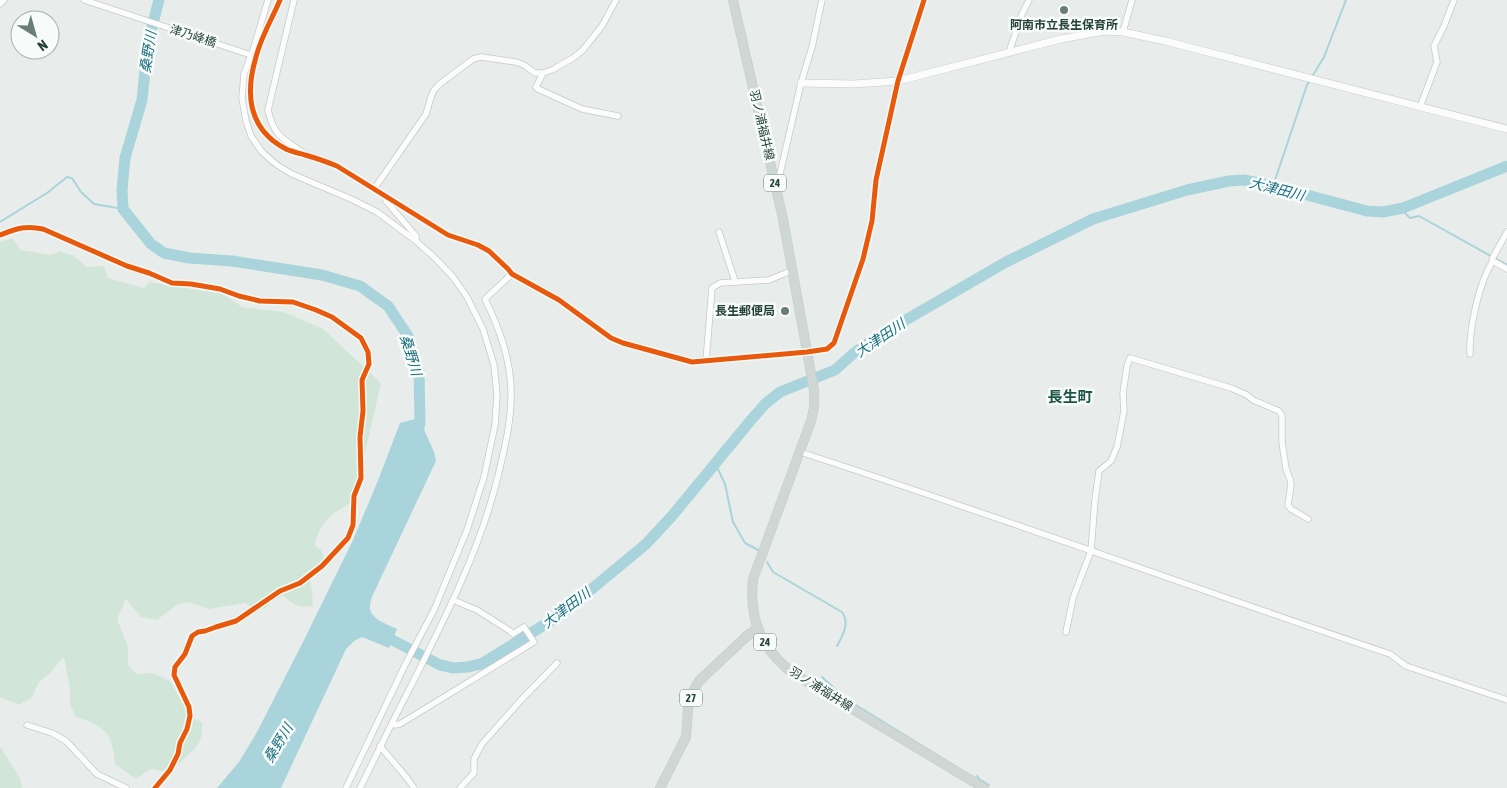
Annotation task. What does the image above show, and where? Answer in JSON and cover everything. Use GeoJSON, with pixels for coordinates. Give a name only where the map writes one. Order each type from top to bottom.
{"type":"FeatureCollection","features":[{"type":"Feature","properties":{"kind":"main road","name":"羽ノ浦福井線"},"geometry":{"type":"LineString","coordinates":[[733,0],[793,270],[814,390],[813,414],[753,579],[751,597],[757,629],[778,660],[791,672],[984,788]]}},
{"type":"Feature","properties":{"kind":"main road","name":"27"},"geometry":{"type":"LineString","coordinates":[[660,788],[686,737],[691,695],[699,681],[757,629]]}},
{"type":"Feature","properties":{"kind":"street"},"geometry":{"type":"LineString","coordinates":[[0,4],[4,0]]}},
{"type":"Feature","properties":{"kind":"street","name":"津乃峰橋"},"geometry":{"type":"LineString","coordinates":[[84,0],[251,55]]}},
{"type":"Feature","properties":{"kind":"street"},"geometry":{"type":"LineString","coordinates":[[104,6],[108,0]]}},
{"type":"Feature","properties":{"kind":"street"},"geometry":{"type":"LineString","coordinates":[[268,0],[244,74],[242,98],[251,136],[262,152],[277,165],[292,174],[377,212],[416,241],[436,259],[453,277],[467,297],[483,329],[494,366],[497,395],[495,425],[484,477],[464,539],[434,610],[346,788]]}},
{"type":"Feature","properties":{"kind":"street"},"geometry":{"type":"LineString","coordinates":[[280,0],[251,55],[250,102],[254,116],[264,132],[288,150],[337,166],[448,235],[478,245],[489,251],[512,274],[559,300],[610,338],[692,362],[806,352],[827,349],[834,343],[857,276],[872,221],[876,180],[898,81],[924,0]]}},
{"type":"Feature","properties":{"kind":"street"},"geometry":{"type":"LineString","coordinates":[[294,0],[268,110],[274,128],[283,140],[305,155]]}},
{"type":"Feature","properties":{"kind":"street"},"geometry":{"type":"LineString","coordinates":[[374,189],[426,114],[434,90],[441,83],[473,60],[481,57],[516,62],[535,73],[543,74],[552,70],[582,51],[602,26],[616,0]]}},
{"type":"Feature","properties":{"kind":"street"},"geometry":{"type":"LineString","coordinates":[[775,185],[779,178],[822,0]]}},
{"type":"Feature","properties":{"kind":"street"},"geometry":{"type":"LineString","coordinates":[[1009,52],[1022,14],[1029,0]]}},
{"type":"Feature","properties":{"kind":"street"},"geometry":{"type":"LineString","coordinates":[[1123,32],[1132,0]]}},
{"type":"Feature","properties":{"kind":"street"},"geometry":{"type":"LineString","coordinates":[[1420,107],[1437,62],[1434,46],[1454,0]]}},
{"type":"Feature","properties":{"kind":"street"},"geometry":{"type":"LineString","coordinates":[[801,83],[854,84],[898,81],[1061,39],[1104,31],[1123,32],[1165,41],[1507,129]]}},
{"type":"Feature","properties":{"kind":"street"},"geometry":{"type":"LineString","coordinates":[[543,74],[537,84],[536,87],[538,89],[582,108],[618,116]]}},
{"type":"Feature","properties":{"kind":"street"},"geometry":{"type":"LineString","coordinates":[[386,196],[386,201],[416,236],[416,241]]}},
{"type":"Feature","properties":{"kind":"street"},"geometry":{"type":"LineString","coordinates":[[0,235],[18,228],[31,226],[43,229],[127,266],[172,283],[220,289],[260,301],[293,302],[332,317],[361,338],[368,352],[369,364],[362,380],[361,478],[354,496],[353,525],[348,538],[322,566],[300,583],[280,591],[236,621],[216,626],[205,632],[198,632],[192,636],[184,654],[175,667],[174,675],[189,707],[190,716],[187,729],[170,770],[156,788]]}},
{"type":"Feature","properties":{"kind":"street"},"geometry":{"type":"LineString","coordinates":[[719,232],[735,281]]}},
{"type":"Feature","properties":{"kind":"street"},"geometry":{"type":"LineString","coordinates":[[1470,354],[1477,303],[1486,270],[1493,261],[1492,258],[1507,232]]}},
{"type":"Feature","properties":{"kind":"street"},"geometry":{"type":"LineString","coordinates":[[1493,261],[1507,269]]}},
{"type":"Feature","properties":{"kind":"street"},"geometry":{"type":"LineString","coordinates":[[706,361],[712,288],[720,283],[768,280],[793,270]]}},
{"type":"Feature","properties":{"kind":"street"},"geometry":{"type":"LineString","coordinates":[[360,788],[453,600],[482,532],[493,498],[508,436],[511,389],[502,337],[485,299],[512,274]]}},
{"type":"Feature","properties":{"kind":"street"},"geometry":{"type":"LineString","coordinates":[[1066,632],[1073,598],[1091,551],[1099,471],[1111,460],[1116,447],[1124,411],[1123,393],[1130,358],[1231,388],[1279,412],[1282,416],[1282,442],[1286,469],[1291,485],[1288,505],[1291,509],[1308,519]]}},
{"type":"Feature","properties":{"kind":"street"},"geometry":{"type":"LineString","coordinates":[[800,452],[900,484],[1390,654],[1406,666],[1507,700]]}},
{"type":"Feature","properties":{"kind":"street"},"geometry":{"type":"LineString","coordinates":[[392,723],[395,725],[400,724],[534,642],[524,627],[513,634],[482,613],[453,600]]}},
{"type":"Feature","properties":{"kind":"street"},"geometry":{"type":"LineString","coordinates":[[460,788],[474,773],[474,759],[482,744],[557,663]]}},
{"type":"Feature","properties":{"kind":"street"},"geometry":{"type":"LineString","coordinates":[[27,725],[52,733],[66,741],[97,774],[126,788]]}},
{"type":"Feature","properties":{"kind":"street"},"geometry":{"type":"LineString","coordinates":[[380,746],[414,788]]}},
{"type":"Feature","properties":{"kind":"green space"},"geometry":{"type":"Polygon","coordinates":[[[12,238],[21,250],[51,255],[60,251],[74,256],[87,267],[104,266],[108,278],[144,288],[149,282],[223,294],[242,307],[284,312],[323,329],[381,383],[354,501],[333,514],[324,524],[317,537],[315,546],[321,550],[325,561],[308,573],[313,606],[303,607],[296,605],[283,595],[270,603],[266,608],[254,610],[245,603],[209,609],[189,602],[178,604],[157,620],[141,617],[126,599],[117,619],[128,647],[128,665],[136,674],[153,673],[170,681],[189,717],[202,722],[199,743],[171,773],[151,769],[136,779],[115,764],[112,745],[106,732],[94,724],[76,717],[70,705],[70,689],[64,657],[39,682],[32,697],[19,705],[0,697],[0,242],[12,238]]]}},
{"type":"Feature","properties":{"kind":"green space"},"geometry":{"type":"Polygon","coordinates":[[[0,746],[20,778],[22,788],[0,788],[0,746]]]}},
{"type":"Feature","properties":{"kind":"water"},"geometry":{"type":"Polygon","coordinates":[[[419,418],[436,461],[370,603],[370,611],[375,618],[397,629],[389,648],[362,637],[354,641],[346,649],[281,788],[217,788],[239,762],[257,732],[303,642],[353,540],[400,423],[419,418]]]}},
{"type":"Feature","properties":{"kind":"waterway","name":"桑野川"},"geometry":{"type":"LineString","coordinates":[[159,0],[148,42],[142,100],[125,158],[122,190],[123,209],[151,244],[164,253],[189,258],[232,261],[322,275],[360,286],[388,306],[408,336],[419,372],[420,422],[418,435]]}},
{"type":"Feature","properties":{"kind":"waterway"},"geometry":{"type":"LineString","coordinates":[[1273,186],[1307,85],[1324,57],[1346,0]]}},
{"type":"Feature","properties":{"kind":"waterway","name":"大津田川"},"geometry":{"type":"LineString","coordinates":[[379,633],[440,665],[454,668],[481,664],[570,607],[646,544],[672,516],[765,404],[780,392],[835,370],[854,353],[885,332],[1006,262],[1093,219],[1187,190],[1229,181],[1244,180],[1367,211],[1383,212],[1403,208],[1507,166]]}},
{"type":"Feature","properties":{"kind":"waterway"},"geometry":{"type":"LineString","coordinates":[[0,222],[47,193],[67,177],[72,178],[81,192],[94,204],[123,209]]}},
{"type":"Feature","properties":{"kind":"waterway"},"geometry":{"type":"LineString","coordinates":[[1403,208],[1410,218],[1419,216],[1507,265]]}},
{"type":"Feature","properties":{"kind":"waterway"},"geometry":{"type":"LineString","coordinates":[[715,463],[725,484],[733,522],[745,543],[758,550]]}},
{"type":"Feature","properties":{"kind":"waterway"},"geometry":{"type":"LineString","coordinates":[[767,562],[773,572],[842,612],[846,625],[837,646]]}},
{"type":"Feature","properties":{"kind":"waterway"},"geometry":{"type":"LineString","coordinates":[[822,677],[846,699],[947,761]]}},
{"type":"Feature","properties":{"kind":"waterway"},"geometry":{"type":"LineString","coordinates":[[977,776],[989,785]]}},
{"type":"Feature","properties":{"kind":"cycle path"},"geometry":{"type":"LineString","coordinates":[[280,0],[258,50],[251,84],[251,97],[257,121],[273,141],[288,150],[337,166],[448,235],[478,245],[489,251],[512,274],[559,300],[611,338],[692,362],[807,352],[827,349],[834,343],[863,259],[872,221],[876,180],[898,81],[924,0]]}},
{"type":"Feature","properties":{"kind":"cycle path"},"geometry":{"type":"LineString","coordinates":[[0,235],[16,229],[43,229],[127,266],[172,283],[220,289],[260,301],[293,302],[332,317],[361,338],[368,352],[369,364],[362,380],[361,478],[354,496],[353,525],[348,538],[322,566],[300,583],[280,591],[236,621],[198,632],[192,636],[185,654],[175,667],[174,675],[189,707],[190,716],[187,729],[170,770],[155,788]]}},
{"type":"Feature","properties":{"kind":"place","name":"阿南市立長生保育所"},"geometry":{"type":"Point","coordinates":[1064,10]}},
{"type":"Feature","properties":{"kind":"place","name":"長生郵便局"},"geometry":{"type":"Point","coordinates":[785,311]}},
{"type":"Feature","properties":{"kind":"district","name":"長生町"},"geometry":{"type":"Point","coordinates":[1070,396]}}]}
